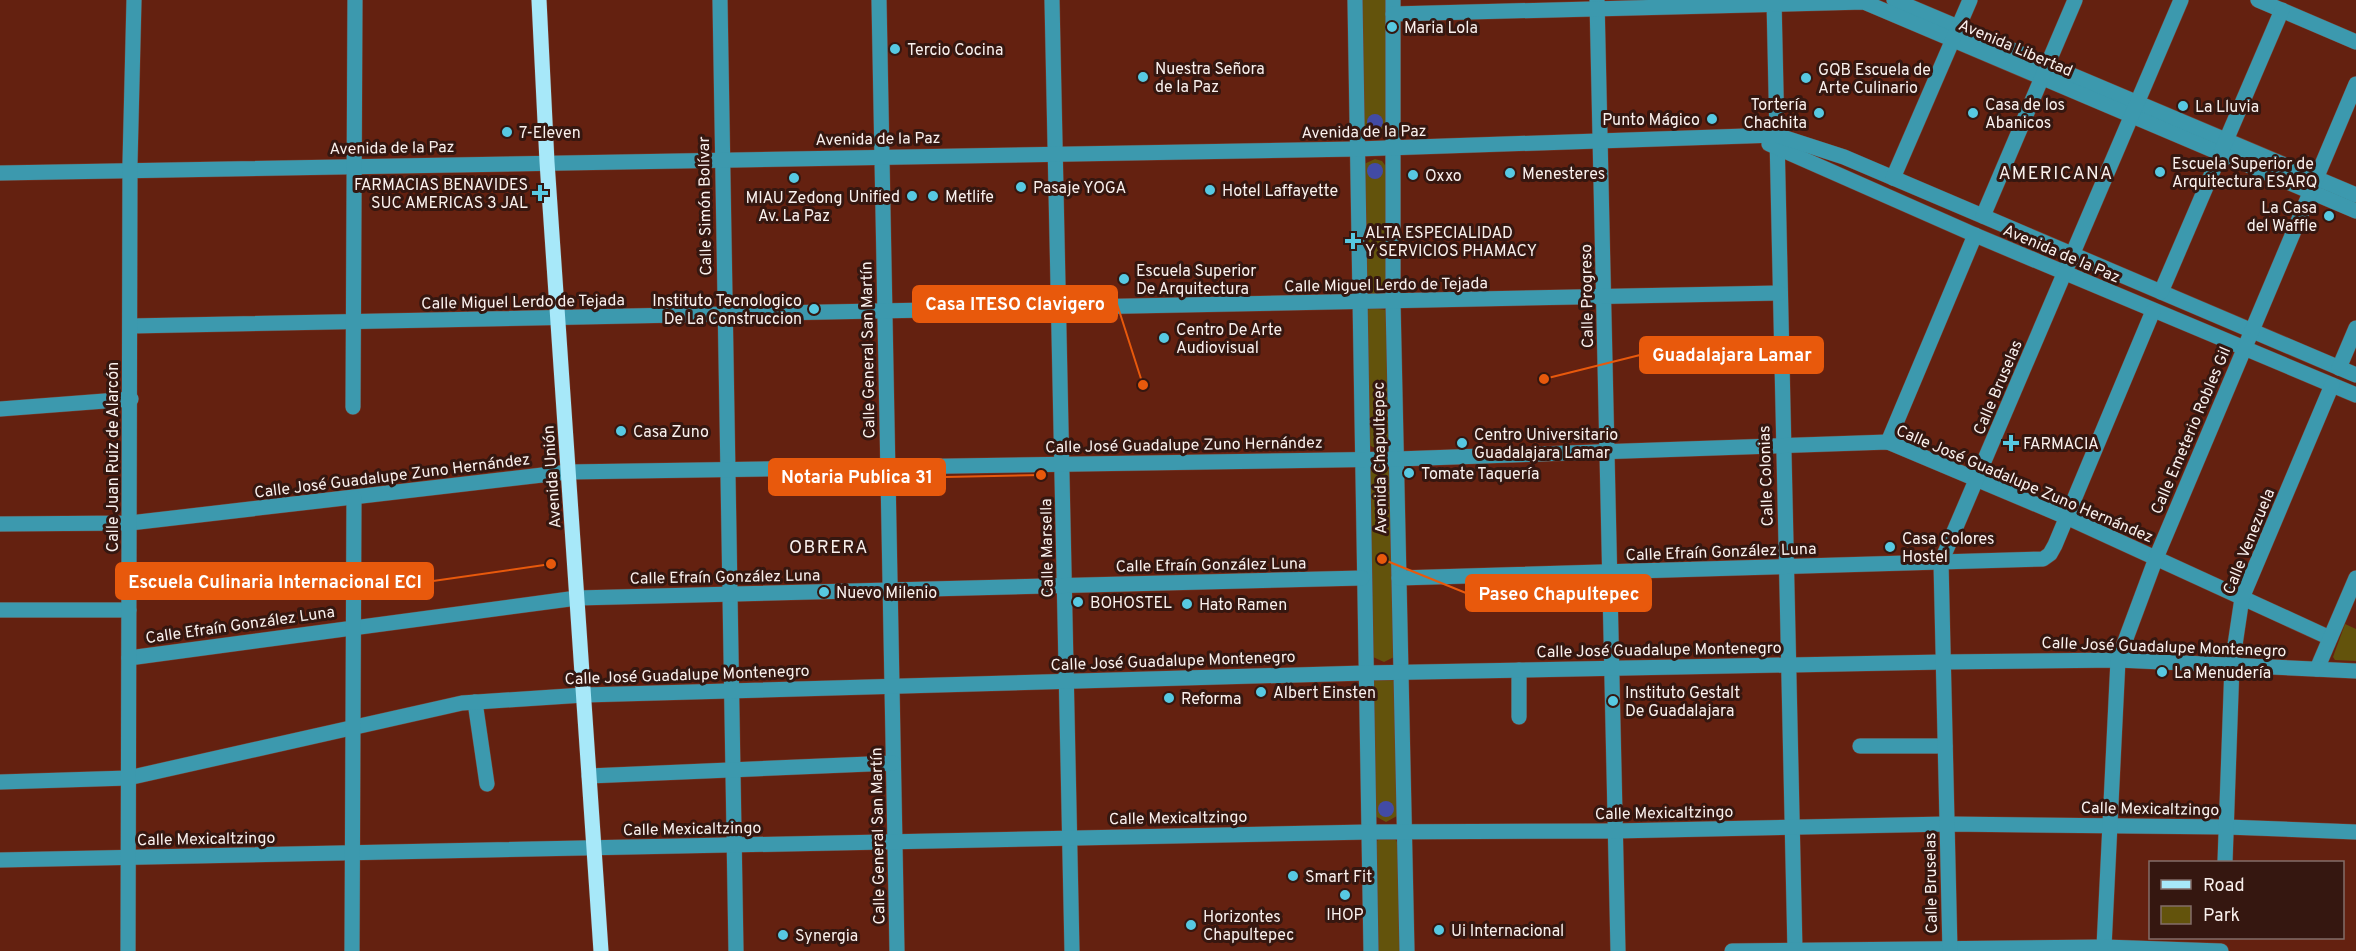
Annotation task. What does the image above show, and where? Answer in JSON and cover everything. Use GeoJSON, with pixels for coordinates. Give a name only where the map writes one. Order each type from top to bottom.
{"type":"FeatureCollection","features":[{"type":"Feature","properties":{"kind":"main road","name":"Avenida Unión"},"geometry":{"type":"LineString","coordinates":[[539,0],[547,162],[601,951]]}},
{"type":"Feature","properties":{"kind":"street","name":"Calle Juan Ruiz de Alarcón"},"geometry":{"type":"LineString","coordinates":[[128,951],[130,170],[134,0]]}},
{"type":"Feature","properties":{"kind":"street"},"geometry":{"type":"LineString","coordinates":[[353,407],[355,0]]}},
{"type":"Feature","properties":{"kind":"street","name":"Calle Simón Bolívar"},"geometry":{"type":"LineString","coordinates":[[720,0],[736,951]]}},
{"type":"Feature","properties":{"kind":"street","name":"Calle General San Martín"},"geometry":{"type":"LineString","coordinates":[[879,0],[886,467],[897,951]]}},
{"type":"Feature","properties":{"kind":"street","name":"Calle Marsella"},"geometry":{"type":"LineString","coordinates":[[1052,0],[1072,951]]}},
{"type":"Feature","properties":{"kind":"street","name":"Avenida Chapultepec"},"geometry":{"type":"LineString","coordinates":[[1355,0],[1362,578],[1371,951]]}},
{"type":"Feature","properties":{"kind":"street","name":"Avenida Libertad"},"geometry":{"type":"LineString","coordinates":[[1894,0],[1955,33]]}},
{"type":"Feature","properties":{"kind":"street"},"geometry":{"type":"LineString","coordinates":[[1893,178],[1970,0]]}},
{"type":"Feature","properties":{"kind":"street"},"geometry":{"type":"LineString","coordinates":[[1983,216],[2075,0]]}},
{"type":"Feature","properties":{"kind":"street","name":"Calle Bruselas"},"geometry":{"type":"LineString","coordinates":[[1950,950],[1941,562],[2181,0]]}},
{"type":"Feature","properties":{"kind":"street"},"geometry":{"type":"LineString","coordinates":[[2258,0],[2356,42]]}},
{"type":"Feature","properties":{"kind":"street","name":"Avenida Libertad"},"geometry":{"type":"LineString","coordinates":[[1393,7],[1864,1],[1955,33],[2223,146],[2313,185],[2356,211]]}},
{"type":"Feature","properties":{"kind":"street","name":"Calle Colonias"},"geometry":{"type":"LineString","coordinates":[[1774,2],[1782,446],[1794,828],[1795,951]]}},
{"type":"Feature","properties":{"kind":"street","name":"Calle Progreso"},"geometry":{"type":"LineString","coordinates":[[1597,4],[1618,951]]}},
{"type":"Feature","properties":{"kind":"street","name":"Avenida Chapultepec"},"geometry":{"type":"LineString","coordinates":[[1393,7],[1393,302],[1407,951]]}},
{"type":"Feature","properties":{"kind":"street"},"geometry":{"type":"LineString","coordinates":[[2161,292],[2282,10]]}},
{"type":"Feature","properties":{"kind":"street","name":"Calle Emeterio Robles Gil"},"geometry":{"type":"LineString","coordinates":[[2104,947],[2118,660],[2156,558],[2356,84]]}},
{"type":"Feature","properties":{"kind":"street","name":"Avenida de la Paz"},"geometry":{"type":"LineString","coordinates":[[0,173],[1357,149],[1757,138],[1844,157],[2356,375]]}},
{"type":"Feature","properties":{"kind":"street","name":"Avenida de la Paz"},"geometry":{"type":"LineString","coordinates":[[1776,142],[1975,235],[2356,395]]}},
{"type":"Feature","properties":{"kind":"street","name":"Avenida Libertad"},"geometry":{"type":"LineString","coordinates":[[2313,185],[2356,195]]}},
{"type":"Feature","properties":{"kind":"street"},"geometry":{"type":"LineString","coordinates":[[1888,442],[1975,235]]}},
{"type":"Feature","properties":{"kind":"street","name":"Calle Miguel Lerdo de Tejada"},"geometry":{"type":"LineString","coordinates":[[131,326],[1779,293]]}},
{"type":"Feature","properties":{"kind":"street"},"geometry":{"type":"LineString","coordinates":[[2066,517],[2153,311]]}},
{"type":"Feature","properties":{"kind":"street"},"geometry":{"type":"LineString","coordinates":[[2339,368],[2356,328]]}},
{"type":"Feature","properties":{"kind":"street","name":"Calle Venezuela"},"geometry":{"type":"LineString","coordinates":[[2225,861],[2232,665],[2242,598],[2332,386]]}},
{"type":"Feature","properties":{"kind":"street"},"geometry":{"type":"LineString","coordinates":[[0,409],[131,399]]}},
{"type":"Feature","properties":{"kind":"street","name":"Calle José Guadalupe Zuno Hernández"},"geometry":{"type":"LineString","coordinates":[[0,524],[130,523],[568,472],[1397,459],[1888,442],[2066,517],[2330,638]]}},
{"type":"Feature","properties":{"kind":"street"},"geometry":{"type":"LineString","coordinates":[[352,951],[354,498]]}},
{"type":"Feature","properties":{"kind":"street","name":"Calle Efraín González Luna"},"geometry":{"type":"LineString","coordinates":[[1399,579],[2043,559],[2050,554],[2066,517]]}},
{"type":"Feature","properties":{"kind":"street","name":"Calle Efraín González Luna"},"geometry":{"type":"LineString","coordinates":[[129,658],[354,626],[577,598],[1362,578]]}},
{"type":"Feature","properties":{"kind":"street"},"geometry":{"type":"LineString","coordinates":[[2317,669],[2356,578]]}},
{"type":"Feature","properties":{"kind":"street","name":"Calle Efraín González Luna"},"geometry":{"type":"LineString","coordinates":[[0,610],[129,610]]}},
{"type":"Feature","properties":{"kind":"street","name":"Calle José Guadalupe Montenegro"},"geometry":{"type":"LineString","coordinates":[[0,782],[129,778],[475,702],[584,695],[1365,673],[1789,664],[2118,660],[2356,671]]}},
{"type":"Feature","properties":{"kind":"street"},"geometry":{"type":"LineString","coordinates":[[1519,670],[1519,717]]}},
{"type":"Feature","properties":{"kind":"street"},"geometry":{"type":"LineString","coordinates":[[475,702],[487,784]]}},
{"type":"Feature","properties":{"kind":"street"},"geometry":{"type":"LineString","coordinates":[[1860,746],[1945,746]]}},
{"type":"Feature","properties":{"kind":"street"},"geometry":{"type":"LineString","coordinates":[[589,776],[893,762]]}},
{"type":"Feature","properties":{"kind":"street","name":"Calle Mexicaltzingo"},"geometry":{"type":"LineString","coordinates":[[0,860],[1070,837],[1405,831],[1615,831],[1947,824],[2227,827],[2356,832]]}},
{"type":"Feature","properties":{"kind":"street"},"geometry":{"type":"LineString","coordinates":[[1732,951],[2104,947],[2221,951]]}},
{"type":"Feature","properties":{"kind":"green space"},"geometry":{"type":"Polygon","coordinates":[[[1361,0],[1386,0],[1387,125],[1377,134],[1367,131],[1364,125],[1361,0]]]}},
{"type":"Feature","properties":{"kind":"green space"},"geometry":{"type":"Polygon","coordinates":[[[1375,159],[1382,161],[1387,168],[1386,291],[1382,294],[1370,294],[1365,289],[1364,164],[1375,159]]]}},
{"type":"Feature","properties":{"kind":"green space"},"geometry":{"type":"Polygon","coordinates":[[[1370,308],[1387,310],[1392,441],[1387,447],[1379,450],[1369,445],[1367,311],[1370,308]]]}},
{"type":"Feature","properties":{"kind":"green space"},"geometry":{"type":"Polygon","coordinates":[[[1376,465],[1384,465],[1390,470],[1394,657],[1384,662],[1373,657],[1370,470],[1376,465]]]}},
{"type":"Feature","properties":{"kind":"green space"},"geometry":{"type":"Polygon","coordinates":[[[2345,624],[2356,629],[2356,661],[2335,660],[2333,657],[2345,624]]]}},
{"type":"Feature","properties":{"kind":"green space"},"geometry":{"type":"Polygon","coordinates":[[[1376,679],[1394,681],[1397,816],[1386,822],[1375,816],[1374,681],[1376,679]]]}},
{"type":"Feature","properties":{"kind":"green space"},"geometry":{"type":"Polygon","coordinates":[[[1379,839],[1395,839],[1397,842],[1401,951],[1376,951],[1376,842],[1379,839]]]}},
{"type":"Feature","properties":{"kind":"shaded area"},"geometry":{"type":"Polygon","coordinates":[[[1375,114],[1383,122],[1375,130],[1367,122],[1375,114]]]}},
{"type":"Feature","properties":{"kind":"shaded area"},"geometry":{"type":"Polygon","coordinates":[[[1375,163],[1383,171],[1375,179],[1367,171],[1375,163]]]}},
{"type":"Feature","properties":{"kind":"shaded area"},"geometry":{"type":"Polygon","coordinates":[[[1386,801],[1394,809],[1386,817],[1378,809],[1386,801]]]}},
{"type":"Feature","properties":{"kind":"place","name":"Maria Lola"},"geometry":{"type":"Point","coordinates":[1392,27]}},
{"type":"Feature","properties":{"kind":"place","name":"Tercio Cocina"},"geometry":{"type":"Point","coordinates":[895,49]}},
{"type":"Feature","properties":{"kind":"place","name":"Nuestra Señora de la Paz"},"geometry":{"type":"Point","coordinates":[1143,77]}},
{"type":"Feature","properties":{"kind":"place","name":"GQB Escuela de Arte Culinario"},"geometry":{"type":"Point","coordinates":[1806,78]}},
{"type":"Feature","properties":{"kind":"place","name":"La Lluvia"},"geometry":{"type":"Point","coordinates":[2183,106]}},
{"type":"Feature","properties":{"kind":"place","name":"Tortería Chachita"},"geometry":{"type":"Point","coordinates":[1819,113]}},
{"type":"Feature","properties":{"kind":"place","name":"Casa de los Abanicos"},"geometry":{"type":"Point","coordinates":[1973,113]}},
{"type":"Feature","properties":{"kind":"place","name":"Punto Mágico"},"geometry":{"type":"Point","coordinates":[1712,119]}},
{"type":"Feature","properties":{"kind":"place","name":"7-Eleven"},"geometry":{"type":"Point","coordinates":[507,132]}},
{"type":"Feature","properties":{"kind":"place","name":"Escuela Superior de Arquitectura ESARQ"},"geometry":{"type":"Point","coordinates":[2160,172]}},
{"type":"Feature","properties":{"kind":"place","name":"Menesteres"},"geometry":{"type":"Point","coordinates":[1510,173]}},
{"type":"Feature","properties":{"kind":"place","name":"Oxxo"},"geometry":{"type":"Point","coordinates":[1413,175]}},
{"type":"Feature","properties":{"kind":"place","name":"MIAU Zedong Av. La Paz"},"geometry":{"type":"Point","coordinates":[794,178]}},
{"type":"Feature","properties":{"kind":"place","name":"Pasaje YOGA"},"geometry":{"type":"Point","coordinates":[1021,187]}},
{"type":"Feature","properties":{"kind":"place","name":"Hotel Laffayette"},"geometry":{"type":"Point","coordinates":[1210,190]}},
{"type":"Feature","properties":{"kind":"place","name":"FARMACIAS BENAVIDES SUC AMERICAS 3 JAL"},"geometry":{"type":"Point","coordinates":[540,193]}},
{"type":"Feature","properties":{"kind":"place","name":"Unified"},"geometry":{"type":"Point","coordinates":[912,196]}},
{"type":"Feature","properties":{"kind":"place","name":"Metlife"},"geometry":{"type":"Point","coordinates":[933,196]}},
{"type":"Feature","properties":{"kind":"place","name":"La Casa del Waffle"},"geometry":{"type":"Point","coordinates":[2329,216]}},
{"type":"Feature","properties":{"kind":"place","name":"ALTA ESPECIALIDAD Y SERVICIOS PHAMACY"},"geometry":{"type":"Point","coordinates":[1353,241]}},
{"type":"Feature","properties":{"kind":"place","name":"Escuela Superior De Arquitectura"},"geometry":{"type":"Point","coordinates":[1124,279]}},
{"type":"Feature","properties":{"kind":"place","name":"Instituto Tecnologico De La Construccion"},"geometry":{"type":"Point","coordinates":[814,309]}},
{"type":"Feature","properties":{"kind":"place","name":"Centro De Arte Audiovisual"},"geometry":{"type":"Point","coordinates":[1164,338]}},
{"type":"Feature","properties":{"kind":"place","name":"Guadalajara Lamar"},"geometry":{"type":"Point","coordinates":[1544,379]}},
{"type":"Feature","properties":{"kind":"place","name":"Casa ITESO Clavigero"},"geometry":{"type":"Point","coordinates":[1143,385]}},
{"type":"Feature","properties":{"kind":"place","name":"Casa Zuno"},"geometry":{"type":"Point","coordinates":[621,431]}},
{"type":"Feature","properties":{"kind":"place","name":"Centro Universitario Guadalajara Lamar"},"geometry":{"type":"Point","coordinates":[1462,443]}},
{"type":"Feature","properties":{"kind":"place","name":"FARMACIA"},"geometry":{"type":"Point","coordinates":[2011,443]}},
{"type":"Feature","properties":{"kind":"place","name":"Tomate Taquería"},"geometry":{"type":"Point","coordinates":[1409,473]}},
{"type":"Feature","properties":{"kind":"place","name":"Notaria Publica 31"},"geometry":{"type":"Point","coordinates":[1041,475]}},
{"type":"Feature","properties":{"kind":"place","name":"Casa Colores Hostel"},"geometry":{"type":"Point","coordinates":[1890,547]}},
{"type":"Feature","properties":{"kind":"place","name":"Paseo Chapultepec"},"geometry":{"type":"Point","coordinates":[1382,559]}},
{"type":"Feature","properties":{"kind":"place","name":"Escuela Culinaria Internacional ECI"},"geometry":{"type":"Point","coordinates":[551,564]}},
{"type":"Feature","properties":{"kind":"place","name":"Nuevo Milenio"},"geometry":{"type":"Point","coordinates":[824,592]}},
{"type":"Feature","properties":{"kind":"place","name":"BOHOSTEL"},"geometry":{"type":"Point","coordinates":[1078,602]}},
{"type":"Feature","properties":{"kind":"place","name":"Hato Ramen"},"geometry":{"type":"Point","coordinates":[1187,604]}},
{"type":"Feature","properties":{"kind":"place","name":"La Menudería"},"geometry":{"type":"Point","coordinates":[2162,672]}},
{"type":"Feature","properties":{"kind":"place","name":"Albert Einsten"},"geometry":{"type":"Point","coordinates":[1261,692]}},
{"type":"Feature","properties":{"kind":"place","name":"Reforma"},"geometry":{"type":"Point","coordinates":[1169,698]}},
{"type":"Feature","properties":{"kind":"place","name":"Instituto Gestalt De Guadalajara"},"geometry":{"type":"Point","coordinates":[1613,701]}},
{"type":"Feature","properties":{"kind":"place","name":"Smart Fit"},"geometry":{"type":"Point","coordinates":[1293,876]}},
{"type":"Feature","properties":{"kind":"place","name":"IHOP"},"geometry":{"type":"Point","coordinates":[1345,895]}},
{"type":"Feature","properties":{"kind":"place","name":"Horizontes Chapultepec"},"geometry":{"type":"Point","coordinates":[1191,925]}},
{"type":"Feature","properties":{"kind":"place","name":"Ui Internacional"},"geometry":{"type":"Point","coordinates":[1439,930]}},
{"type":"Feature","properties":{"kind":"place","name":"Synergia"},"geometry":{"type":"Point","coordinates":[783,935]}},
{"type":"Feature","properties":{"kind":"district","name":"AMERICANA"},"geometry":{"type":"Point","coordinates":[2056,173]}},
{"type":"Feature","properties":{"kind":"district","name":"OBRERA"},"geometry":{"type":"Point","coordinates":[829,547]}}]}
